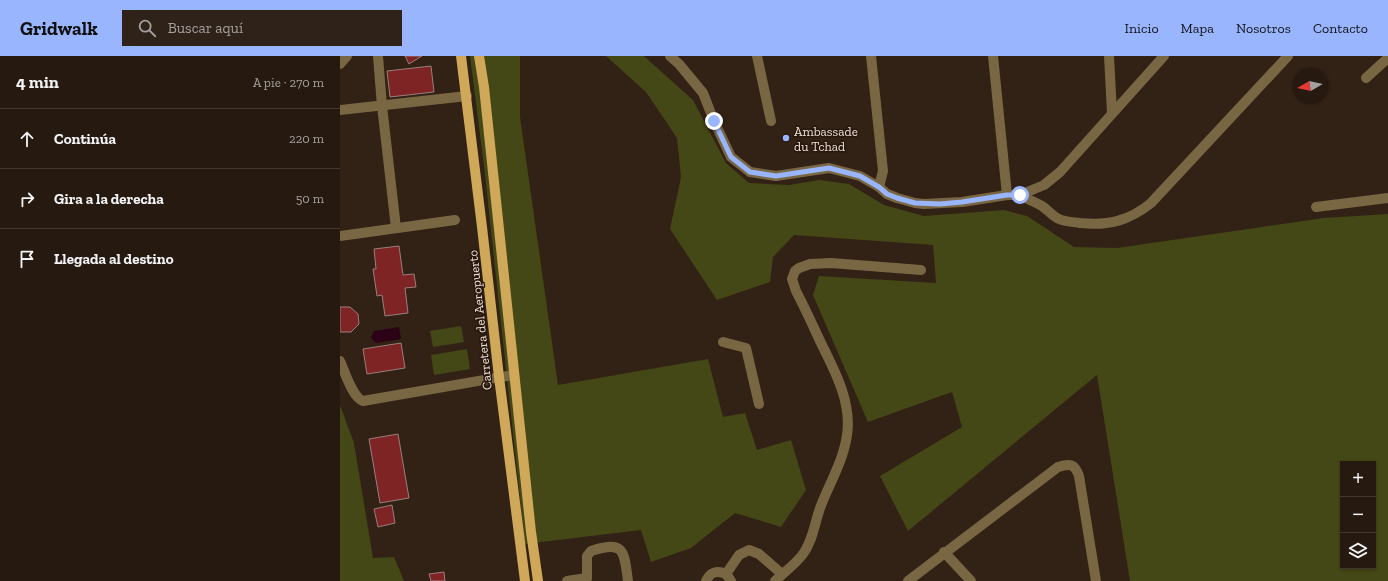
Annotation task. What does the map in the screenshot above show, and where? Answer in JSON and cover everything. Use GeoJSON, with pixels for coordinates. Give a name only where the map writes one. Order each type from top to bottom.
{"type":"FeatureCollection","features":[{"type":"Feature","properties":{"kind":"main road","name":"Carretera del Aeropuerto"},"geometry":{"type":"LineString","coordinates":[[461,56],[525,581]]}},
{"type":"Feature","properties":{"kind":"main road"},"geometry":{"type":"LineString","coordinates":[[479,56],[484,87],[513,375],[538,581]]}},
{"type":"Feature","properties":{"kind":"main road"},"geometry":{"type":"LineString","coordinates":[[482,227],[498,226]]}},
{"type":"Feature","properties":{"kind":"street"},"geometry":{"type":"LineString","coordinates":[[340,64],[346,56]]}},
{"type":"Feature","properties":{"kind":"street"},"geometry":{"type":"LineString","coordinates":[[378,56],[382,106],[396,228]]}},
{"type":"Feature","properties":{"kind":"street"},"geometry":{"type":"LineString","coordinates":[[670,56],[679,64],[703,93],[731,157],[750,172],[776,176],[829,168],[860,176],[879,187],[887,194],[920,204],[962,202],[1007,195],[1020,195],[1044,185],[1055,177],[1164,56]]}},
{"type":"Feature","properties":{"kind":"street"},"geometry":{"type":"LineString","coordinates":[[757,56],[772,121]]}},
{"type":"Feature","properties":{"kind":"street"},"geometry":{"type":"LineString","coordinates":[[871,56],[883,171],[879,187]]}},
{"type":"Feature","properties":{"kind":"street"},"geometry":{"type":"LineString","coordinates":[[993,56],[1007,195]]}},
{"type":"Feature","properties":{"kind":"street"},"geometry":{"type":"LineString","coordinates":[[1109,56],[1112,113]]}},
{"type":"Feature","properties":{"kind":"street"},"geometry":{"type":"LineString","coordinates":[[1020,195],[1058,218],[1068,222],[1109,224],[1118,222],[1141,211],[1151,203],[1288,56]]}},
{"type":"Feature","properties":{"kind":"street"},"geometry":{"type":"LineString","coordinates":[[1366,78],[1388,58]]}},
{"type":"Feature","properties":{"kind":"street"},"geometry":{"type":"LineString","coordinates":[[340,110],[467,96]]}},
{"type":"Feature","properties":{"kind":"street"},"geometry":{"type":"LineString","coordinates":[[1316,207],[1388,198]]}},
{"type":"Feature","properties":{"kind":"street"},"geometry":{"type":"LineString","coordinates":[[340,236],[455,220]]}},
{"type":"Feature","properties":{"kind":"street"},"geometry":{"type":"LineString","coordinates":[[706,581],[713,573],[722,572],[728,577],[739,555],[749,550],[759,554],[779,578],[802,555],[808,546],[816,516],[838,466],[847,436],[848,418],[846,404],[835,372],[796,291],[792,278],[795,271],[810,264],[831,263],[921,270]]}},
{"type":"Feature","properties":{"kind":"street"},"geometry":{"type":"LineString","coordinates":[[723,342],[746,348],[759,404]]}},
{"type":"Feature","properties":{"kind":"street"},"geometry":{"type":"LineString","coordinates":[[340,361],[354,394],[358,399],[363,401],[513,375]]}},
{"type":"Feature","properties":{"kind":"street"},"geometry":{"type":"LineString","coordinates":[[908,581],[944,552],[1058,467],[1065,465],[1076,468],[1079,476],[1096,581]]}},
{"type":"Feature","properties":{"kind":"street"},"geometry":{"type":"LineString","coordinates":[[567,581],[587,580],[588,556],[590,551],[611,547],[619,549],[624,555],[628,581]]}},
{"type":"Feature","properties":{"kind":"street"},"geometry":{"type":"LineString","coordinates":[[944,552],[971,581]]}},
{"type":"Feature","properties":{"kind":"green space"},"geometry":{"type":"Polygon","coordinates":[[[470,56],[520,56],[520,117],[558,385],[708,359],[723,417],[745,413],[757,450],[791,440],[806,490],[781,527],[735,513],[691,548],[651,562],[641,530],[525,544],[484,166],[470,56]]]}},
{"type":"Feature","properties":{"kind":"green space"},"geometry":{"type":"Polygon","coordinates":[[[606,56],[644,56],[693,100],[726,163],[749,183],[789,185],[819,180],[849,184],[884,205],[924,216],[1004,210],[1027,216],[1074,247],[1117,248],[1324,218],[1388,214],[1388,581],[1130,581],[1097,375],[908,531],[880,476],[962,427],[952,392],[868,422],[813,295],[819,276],[936,283],[933,245],[794,235],[773,257],[770,282],[717,300],[670,229],[681,177],[677,138],[646,92],[606,56]]]}},
{"type":"Feature","properties":{"kind":"green space"},"geometry":{"type":"Polygon","coordinates":[[[461,326],[464,342],[433,347],[430,331],[461,326]]]}},
{"type":"Feature","properties":{"kind":"green space"},"geometry":{"type":"Polygon","coordinates":[[[467,349],[470,369],[434,375],[431,355],[467,349]]]}},
{"type":"Feature","properties":{"kind":"green space"},"geometry":{"type":"Polygon","coordinates":[[[340,405],[354,443],[373,558],[394,557],[404,581],[340,581],[340,405]]]}},
{"type":"Feature","properties":{"kind":"shaded area"},"geometry":{"type":"Polygon","coordinates":[[[399,327],[401,339],[376,343],[371,338],[374,331],[399,327]]]}},
{"type":"Feature","properties":{"kind":"building"},"geometry":{"type":"Polygon","coordinates":[[[405,56],[422,56],[409,64],[405,56]]]}},
{"type":"Feature","properties":{"kind":"building"},"geometry":{"type":"Polygon","coordinates":[[[431,66],[434,92],[390,97],[387,71],[431,66]]]}},
{"type":"Feature","properties":{"kind":"building"},"geometry":{"type":"Polygon","coordinates":[[[399,246],[403,275],[414,274],[416,287],[405,288],[408,313],[385,316],[382,295],[377,296],[373,269],[376,269],[374,249],[399,246]]]}},
{"type":"Feature","properties":{"kind":"building"},"geometry":{"type":"Polygon","coordinates":[[[340,307],[350,307],[358,314],[359,324],[351,332],[340,332],[340,307]]]}},
{"type":"Feature","properties":{"kind":"building"},"geometry":{"type":"Polygon","coordinates":[[[401,343],[405,368],[367,374],[363,349],[401,343]]]}},
{"type":"Feature","properties":{"kind":"building"},"geometry":{"type":"Polygon","coordinates":[[[398,434],[409,498],[380,503],[369,439],[398,434]]]}},
{"type":"Feature","properties":{"kind":"building"},"geometry":{"type":"Polygon","coordinates":[[[392,505],[395,523],[378,527],[374,509],[392,505]]]}},
{"type":"Feature","properties":{"kind":"building"},"geometry":{"type":"Polygon","coordinates":[[[444,572],[445,581],[431,581],[429,574],[444,572]]]}},
{"type":"Feature","properties":{"kind":"place","name":"Ambassade du Tchad"},"geometry":{"type":"Point","coordinates":[786,138]}},
{"type":"Feature","properties":{"kind":"route"},"geometry":{"type":"LineString","coordinates":[[714,121],[731,157],[750,172],[776,176],[829,168],[860,176],[879,187],[887,194],[897,198],[924,204],[962,202],[1007,195],[1020,195]]}}]}
